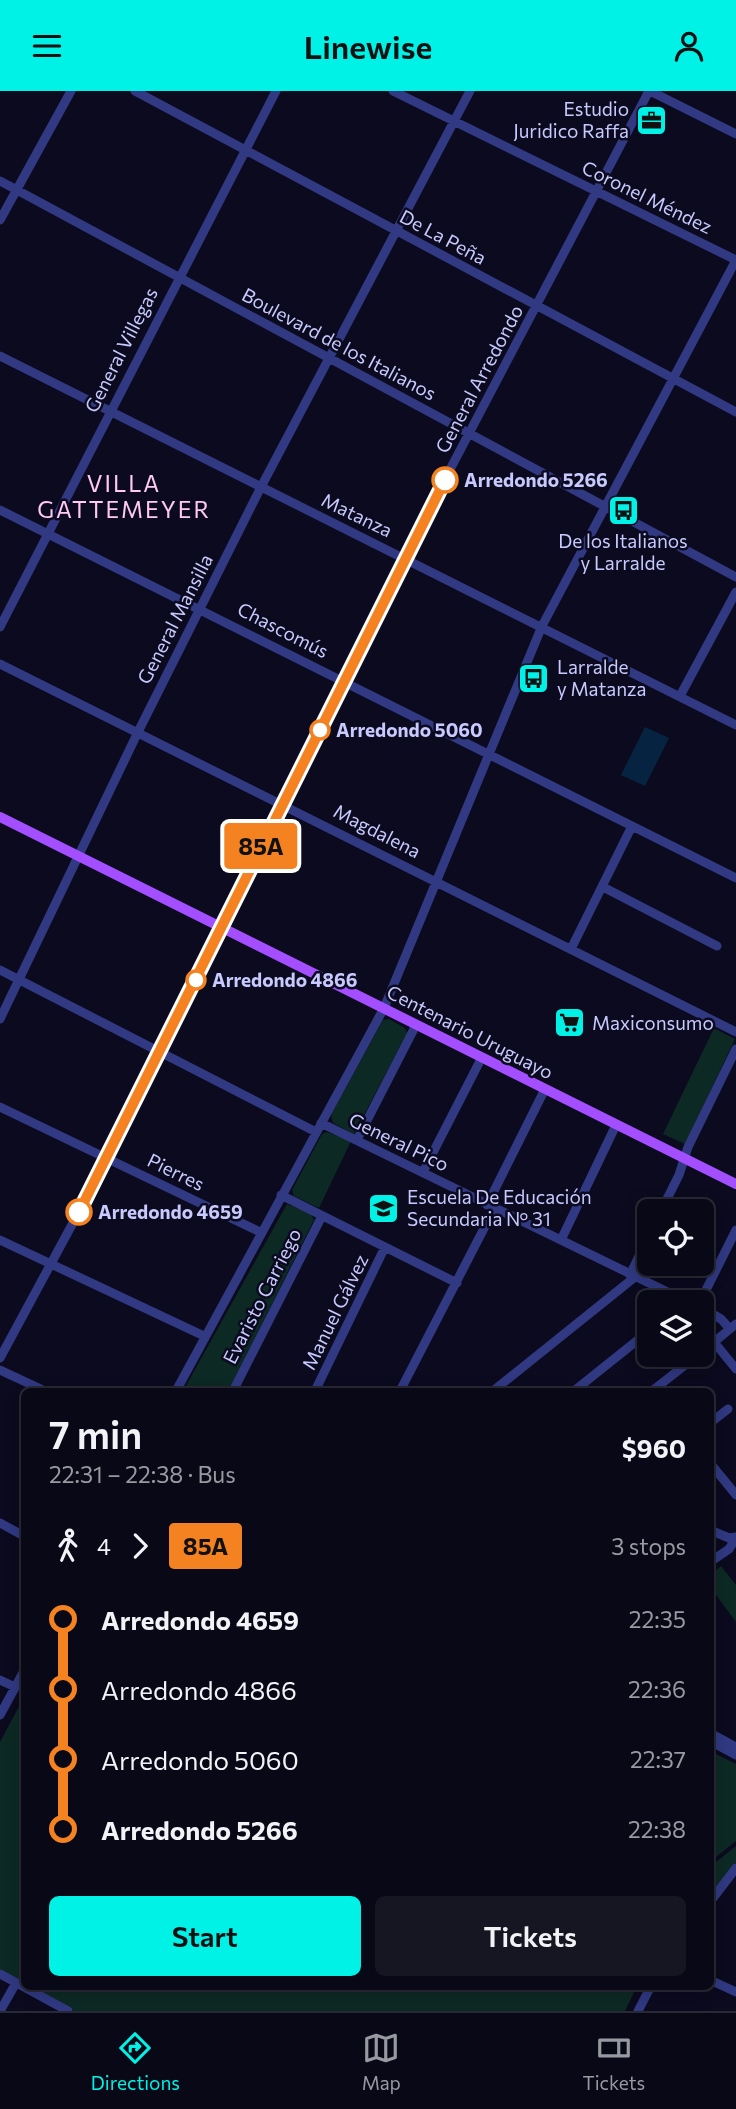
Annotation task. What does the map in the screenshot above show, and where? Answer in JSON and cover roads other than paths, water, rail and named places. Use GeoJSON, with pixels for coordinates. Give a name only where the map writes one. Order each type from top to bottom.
{"type":"FeatureCollection","features":[{"type":"Feature","properties":{"kind":"main road","name":"Centenario Uruguayo"},"geometry":{"type":"LineString","coordinates":[[0,817],[736,1184]]}},
{"type":"Feature","properties":{"kind":"street"},"geometry":{"type":"LineString","coordinates":[[0,220],[71,91]]}},
{"type":"Feature","properties":{"kind":"street","name":"De La Peña"},"geometry":{"type":"LineString","coordinates":[[135,91],[736,412]]}},
{"type":"Feature","properties":{"kind":"street","name":"General Villegas"},"geometry":{"type":"LineString","coordinates":[[0,627],[276,91]]}},
{"type":"Feature","properties":{"kind":"street","name":"Coronel Méndez"},"geometry":{"type":"LineString","coordinates":[[393,91],[736,260]]}},
{"type":"Feature","properties":{"kind":"street","name":"General Mansilla"},"geometry":{"type":"LineString","coordinates":[[0,1019],[138,732],[261,487],[470,91]]}},
{"type":"Feature","properties":{"kind":"street"},"geometry":{"type":"LineString","coordinates":[[650,91],[736,134]]}},
{"type":"Feature","properties":{"kind":"street","name":"General Arredondo"},"geometry":{"type":"LineString","coordinates":[[0,1358],[108,1158],[404,557],[650,91]]}},
{"type":"Feature","properties":{"kind":"street","name":"Boulevard de los Italianos"},"geometry":{"type":"LineString","coordinates":[[0,181],[736,577]]}},
{"type":"Feature","properties":{"kind":"street"},"geometry":{"type":"LineString","coordinates":[[178,1388],[384,1008],[542,626],[736,260]]}},
{"type":"Feature","properties":{"kind":"street","name":"Matanza"},"geometry":{"type":"LineString","coordinates":[[0,356],[736,725]]}},
{"type":"Feature","properties":{"kind":"street","name":"Chascomús"},"geometry":{"type":"LineString","coordinates":[[0,510],[736,878]]}},
{"type":"Feature","properties":{"kind":"street"},"geometry":{"type":"LineString","coordinates":[[680,696],[736,592]]}},
{"type":"Feature","properties":{"kind":"street","name":"Magdalena"},"geometry":{"type":"LineString","coordinates":[[0,664],[283,803],[736,1032]]}},
{"type":"Feature","properties":{"kind":"street"},"geometry":{"type":"LineString","coordinates":[[570,949],[632,826]]}},
{"type":"Feature","properties":{"kind":"street"},"geometry":{"type":"LineString","coordinates":[[603,887],[717,946]]}},
{"type":"Feature","properties":{"kind":"street","name":"General Pico"},"geometry":{"type":"LineString","coordinates":[[0,970],[160,1052],[319,1127],[357,1140],[661,1290]]}},
{"type":"Feature","properties":{"kind":"street"},"geometry":{"type":"LineString","coordinates":[[357,1140],[416,1025]]}},
{"type":"Feature","properties":{"kind":"street"},"geometry":{"type":"LineString","coordinates":[[666,1199],[736,1049]]}},
{"type":"Feature","properties":{"kind":"street"},"geometry":{"type":"LineString","coordinates":[[423,1172],[482,1057]]}},
{"type":"Feature","properties":{"kind":"street"},"geometry":{"type":"LineString","coordinates":[[402,1388],[457,1283],[545,1089]]}},
{"type":"Feature","properties":{"kind":"street","name":"Pierres"},"geometry":{"type":"LineString","coordinates":[[0,1107],[260,1232]]}},
{"type":"Feature","properties":{"kind":"street"},"geometry":{"type":"LineString","coordinates":[[561,1240],[616,1125]]}},
{"type":"Feature","properties":{"kind":"street"},"geometry":{"type":"LineString","coordinates":[[281,1195],[457,1283]]}},
{"type":"Feature","properties":{"kind":"street","name":"Evaristo Carriego"},"geometry":{"type":"LineString","coordinates":[[235,1388],[322,1216]]}},
{"type":"Feature","properties":{"kind":"street"},"geometry":{"type":"LineString","coordinates":[[706,1290],[736,1230]]}},
{"type":"Feature","properties":{"kind":"street"},"geometry":{"type":"LineString","coordinates":[[0,1240],[204,1336]]}},
{"type":"Feature","properties":{"kind":"street","name":"Manuel Gálvez"},"geometry":{"type":"LineString","coordinates":[[316,1388],[385,1247]]}},
{"type":"Feature","properties":{"kind":"street"},"geometry":{"type":"LineString","coordinates":[[497,1388],[632,1276],[637,1264]]}},
{"type":"Feature","properties":{"kind":"street"},"geometry":{"type":"LineString","coordinates":[[714,1315],[733,1327],[714,1342],[736,1369]]}},
{"type":"Feature","properties":{"kind":"street"},"geometry":{"type":"LineString","coordinates":[[578,1388],[637,1341]]}},
{"type":"Feature","properties":{"kind":"street"},"geometry":{"type":"LineString","coordinates":[[656,1388],[682,1367]]}},
{"type":"Feature","properties":{"kind":"street"},"geometry":{"type":"LineString","coordinates":[[0,1370],[39,1388]]}},
{"type":"Feature","properties":{"kind":"street"},"geometry":{"type":"LineString","coordinates":[[714,1420],[729,1409]]}},
{"type":"Feature","properties":{"kind":"street"},"geometry":{"type":"LineString","coordinates":[[714,1468],[736,1495]]}},
{"type":"Feature","properties":{"kind":"street"},"geometry":{"type":"LineString","coordinates":[[0,1524],[21,1534]]}},
{"type":"Feature","properties":{"kind":"street"},"geometry":{"type":"LineString","coordinates":[[714,1532],[736,1538]]}},
{"type":"Feature","properties":{"kind":"street"},"geometry":{"type":"LineString","coordinates":[[714,1559],[729,1549],[736,1538]]}},
{"type":"Feature","properties":{"kind":"street"},"geometry":{"type":"LineString","coordinates":[[0,1715],[21,1676]]}},
{"type":"Feature","properties":{"kind":"street"},"geometry":{"type":"LineString","coordinates":[[0,1680],[15,1687]]}},
{"type":"Feature","properties":{"kind":"street"},"geometry":{"type":"LineString","coordinates":[[714,1735],[736,1747]]}},
{"type":"Feature","properties":{"kind":"street"},"geometry":{"type":"LineString","coordinates":[[714,1743],[736,1755]]}},
{"type":"Feature","properties":{"kind":"street"},"geometry":{"type":"LineString","coordinates":[[714,1897],[736,1868]]}},
{"type":"Feature","properties":{"kind":"street"},"geometry":{"type":"LineString","coordinates":[[0,1974],[21,1986]]}},
{"type":"Feature","properties":{"kind":"street"},"geometry":{"type":"LineString","coordinates":[[714,1982],[736,1992]]}},
{"type":"Feature","properties":{"kind":"street"},"geometry":{"type":"LineString","coordinates":[[0,2011],[16,1983]]}},
{"type":"Feature","properties":{"kind":"street"},"geometry":{"type":"LineString","coordinates":[[29,1990],[68,2011]]}},
{"type":"Feature","properties":{"kind":"street"},"geometry":{"type":"LineString","coordinates":[[638,2011],[649,1990]]}},
{"type":"Feature","properties":{"kind":"water"},"geometry":{"type":"Polygon","coordinates":[[[645,727],[669,738],[645,786],[621,775],[645,727]]]}},
{"type":"Feature","properties":{"kind":"place","name":"Estudio Juridico Raffa"},"geometry":{"type":"Point","coordinates":[652,120]}},
{"type":"Feature","properties":{"kind":"place","name":"Arredondo 5266"},"geometry":{"type":"Point","coordinates":[445,480]}},
{"type":"Feature","properties":{"kind":"place","name":"De los Italianos y Larralde"},"geometry":{"type":"Point","coordinates":[623,510]}},
{"type":"Feature","properties":{"kind":"place","name":"Larralde y Matanza"},"geometry":{"type":"Point","coordinates":[534,678]}},
{"type":"Feature","properties":{"kind":"place","name":"Arredondo 5060"},"geometry":{"type":"Point","coordinates":[320,730]}},
{"type":"Feature","properties":{"kind":"place","name":"Arredondo 4866"},"geometry":{"type":"Point","coordinates":[196,980]}},
{"type":"Feature","properties":{"kind":"place","name":"Maxiconsumo"},"geometry":{"type":"Point","coordinates":[569,1023]}},
{"type":"Feature","properties":{"kind":"place","name":"Escuela De Educación Secundaria Nº 31"},"geometry":{"type":"Point","coordinates":[384,1208]}},
{"type":"Feature","properties":{"kind":"place","name":"Arredondo 4659"},"geometry":{"type":"Point","coordinates":[79,1212]}},
{"type":"Feature","properties":{"kind":"district","name":"VILLA GATTEMEYER"},"geometry":{"type":"Point","coordinates":[124,497]}}]}
